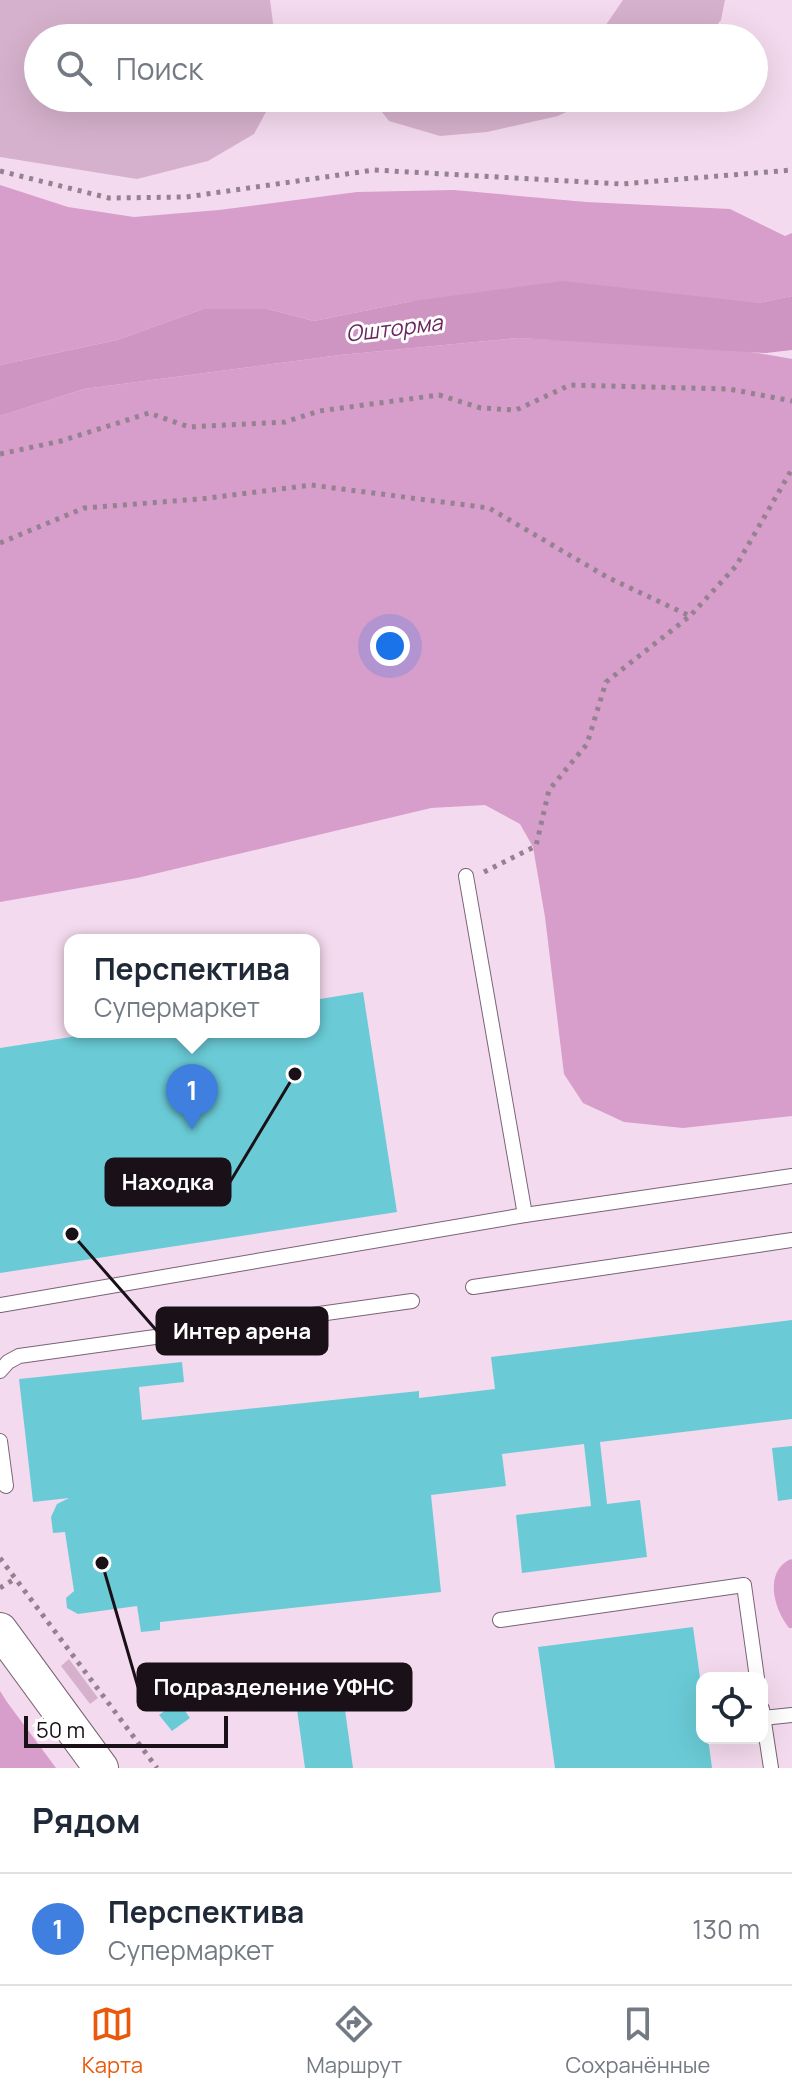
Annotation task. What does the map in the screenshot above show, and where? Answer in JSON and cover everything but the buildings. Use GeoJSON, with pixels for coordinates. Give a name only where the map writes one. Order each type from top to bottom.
{"type":"FeatureCollection","features":[{"type":"Feature","properties":{"kind":"street"},"geometry":{"type":"LineString","coordinates":[[0,1630],[101,1768]]}},
{"type":"Feature","properties":{"kind":"lane"},"geometry":{"type":"LineString","coordinates":[[466,876],[525,1215]]}},
{"type":"Feature","properties":{"kind":"lane"},"geometry":{"type":"LineString","coordinates":[[0,1305],[525,1215],[792,1176]]}},
{"type":"Feature","properties":{"kind":"lane"},"geometry":{"type":"LineString","coordinates":[[473,1287],[792,1240]]}},
{"type":"Feature","properties":{"kind":"lane"},"geometry":{"type":"LineString","coordinates":[[3,1365],[19,1356],[412,1301]]}},
{"type":"Feature","properties":{"kind":"lane"},"geometry":{"type":"LineString","coordinates":[[0,1441],[6,1486]]}},
{"type":"Feature","properties":{"kind":"lane"},"geometry":{"type":"LineString","coordinates":[[500,1620],[744,1585],[756,1672]]}},
{"type":"Feature","properties":{"kind":"lane"},"geometry":{"type":"LineString","coordinates":[[768,1713],[792,1715]]}},
{"type":"Feature","properties":{"kind":"lane"},"geometry":{"type":"LineString","coordinates":[[768,1744],[771,1768]]}},
{"type":"Feature","properties":{"kind":"path"},"geometry":{"type":"LineString","coordinates":[[0,171],[109,198],[186,197],[374,170],[621,184],[792,170]]}},
{"type":"Feature","properties":{"kind":"path"},"geometry":{"type":"LineString","coordinates":[[0,454],[61,441],[149,413],[189,427],[285,422],[319,411],[439,395],[481,408],[516,410],[570,385],[729,389],[792,401]]}},
{"type":"Feature","properties":{"kind":"path"},"geometry":{"type":"LineString","coordinates":[[466,876],[482,873],[536,846],[549,790],[587,744],[606,682],[690,616],[736,566],[792,469]]}},
{"type":"Feature","properties":{"kind":"path"},"geometry":{"type":"LineString","coordinates":[[0,543],[84,508],[200,499],[311,485],[489,508],[607,577],[690,616]]}},
{"type":"Feature","properties":{"kind":"path"},"geometry":{"type":"LineString","coordinates":[[0,1558],[157,1768]]}},
{"type":"Feature","properties":{"kind":"path"},"geometry":{"type":"LineString","coordinates":[[0,1588],[16,1578]]}},
{"type":"Feature","properties":{"kind":"shaded area"},"geometry":{"type":"Polygon","coordinates":[[[0,0],[270,0],[273,24],[24,24],[24,112],[266,112],[254,134],[208,161],[137,179],[0,157],[0,0]]]}},
{"type":"Feature","properties":{"kind":"shaded area"},"geometry":{"type":"Polygon","coordinates":[[[623,0],[725,0],[718,24],[607,24],[623,0]]]}},
{"type":"Feature","properties":{"kind":"shaded area"},"geometry":{"type":"Polygon","coordinates":[[[382,112],[566,112],[487,132],[440,136],[389,121],[382,112]]]}},
{"type":"Feature","properties":{"kind":"shaded area"},"geometry":{"type":"Polygon","coordinates":[[[0,185],[68,207],[134,217],[219,210],[357,192],[454,190],[586,202],[730,209],[785,236],[792,233],[792,296],[758,303],[413,301],[314,321],[268,309],[203,309],[117,340],[0,365],[0,185]]]}},
{"type":"Feature","properties":{"kind":"shaded area"},"geometry":{"type":"Polygon","coordinates":[[[518,338],[690,346],[792,359],[792,1116],[683,1128],[624,1122],[583,1103],[564,1074],[545,917],[533,847],[520,824],[485,805],[431,808],[137,878],[0,902],[0,416],[84,389],[340,355],[518,338]]]}},
{"type":"Feature","properties":{"kind":"shaded area"},"geometry":{"type":"Polygon","coordinates":[[[791,1559],[792,1628],[789,1628],[775,1601],[774,1581],[777,1572],[791,1559]]]}},
{"type":"Feature","properties":{"kind":"shaded area"},"geometry":{"type":"Polygon","coordinates":[[[69,1659],[98,1698],[90,1704],[61,1666],[69,1659]]]}},
{"type":"Feature","properties":{"kind":"shaded area"},"geometry":{"type":"Polygon","coordinates":[[[0,1691],[7,1702],[56,1768],[0,1768],[0,1691]]]}},
{"type":"Feature","properties":{"kind":"water","name":"Ошторма"},"geometry":{"type":"Polygon","coordinates":[[[563,281],[758,303],[792,296],[792,350],[766,353],[518,338],[340,355],[84,389],[0,416],[0,365],[117,340],[203,309],[268,309],[314,321],[413,301],[563,281]]]}},
{"type":"Feature","properties":{"kind":"place","name":"Находка"},"geometry":{"type":"Point","coordinates":[295,1074]}},
{"type":"Feature","properties":{"kind":"place","name":"Перспектива"},"geometry":{"type":"Point","coordinates":[192,1130]}},
{"type":"Feature","properties":{"kind":"place","name":"Интер арена"},"geometry":{"type":"Point","coordinates":[72,1234]}},
{"type":"Feature","properties":{"kind":"place","name":"Подразделение УФНС"},"geometry":{"type":"Point","coordinates":[102,1563]}}]}
